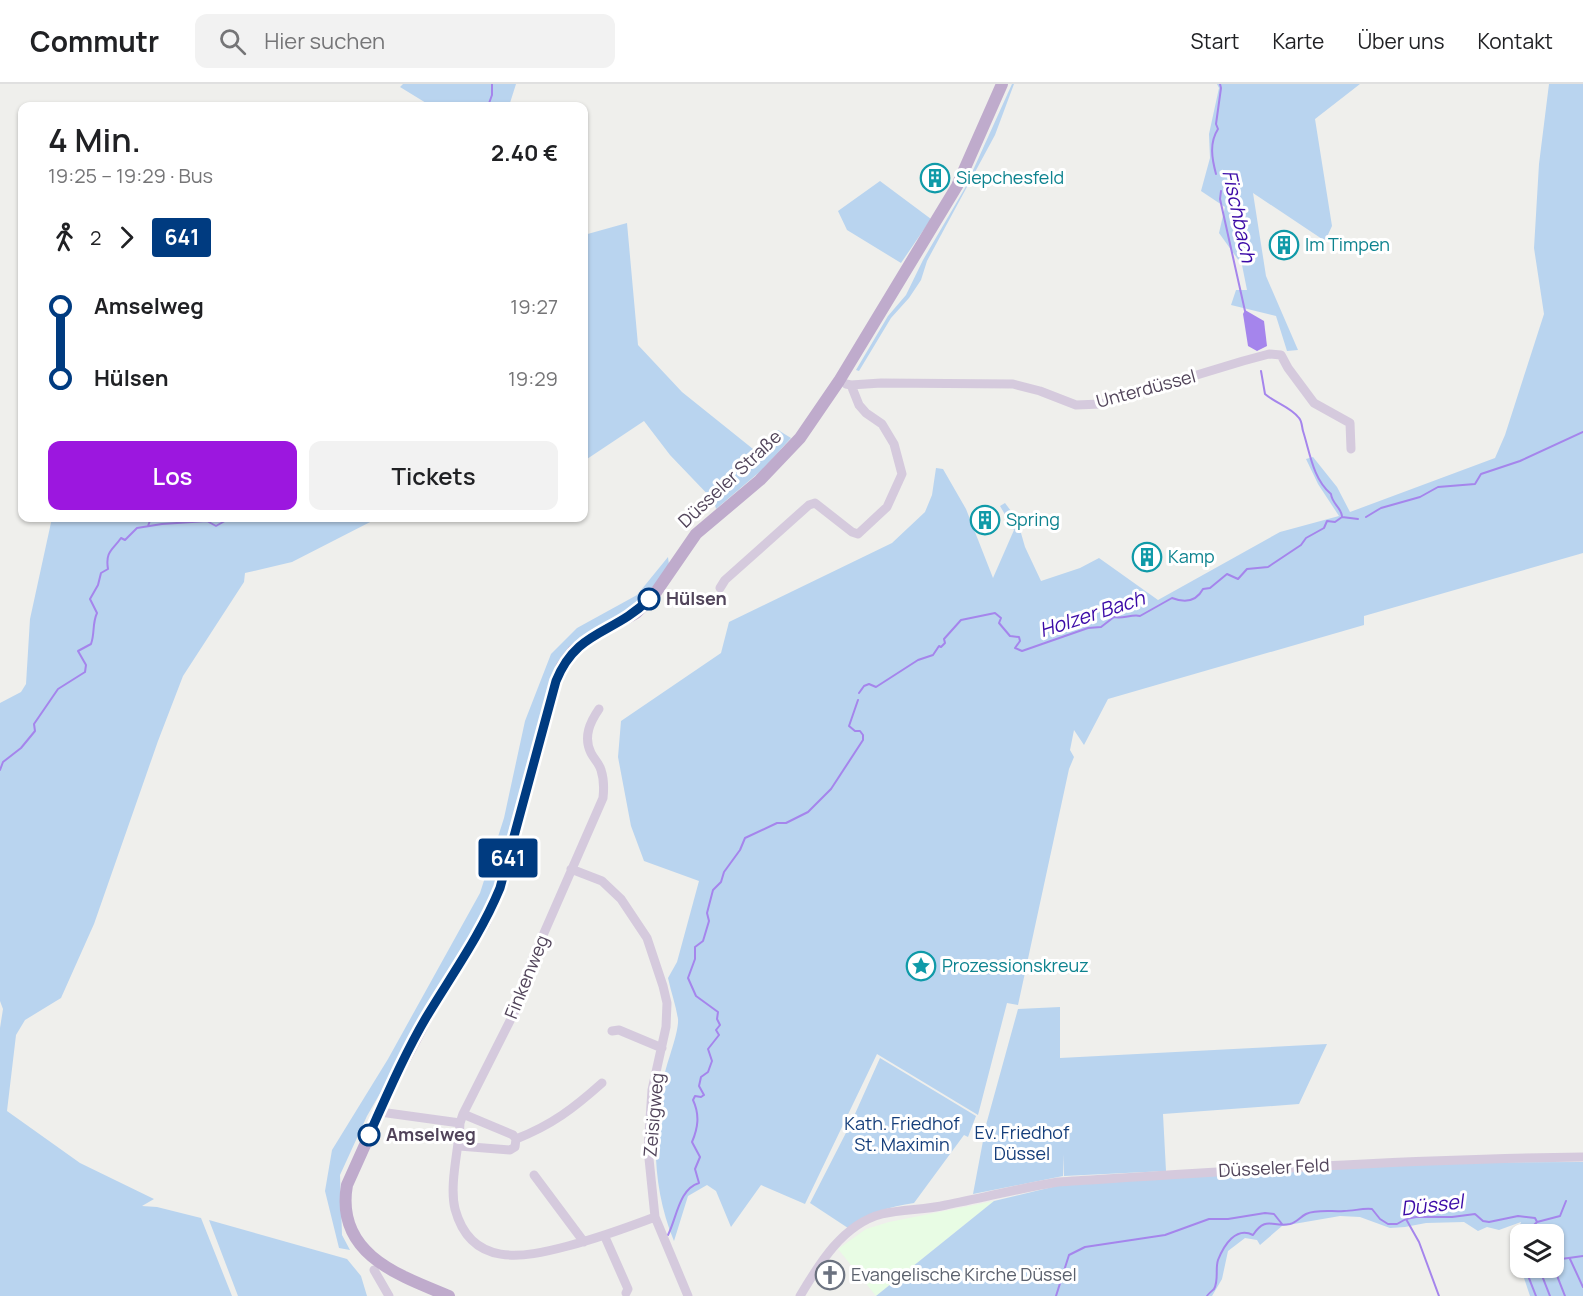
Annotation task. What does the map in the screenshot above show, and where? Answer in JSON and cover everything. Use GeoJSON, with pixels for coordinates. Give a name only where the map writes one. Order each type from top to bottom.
{"type":"FeatureCollection","features":[{"type":"Feature","properties":{"kind":"main road","name":"Düsseler Straße"},"geometry":{"type":"LineString","coordinates":[[449,1296],[372,1258],[357,1242],[348,1221],[345,1203],[347,1185],[427,1017],[484,924],[496,897],[562,666],[582,644],[636,612],[654,595],[696,534],[760,480],[783,457],[845,383],[957,186],[1002,84]]}},
{"type":"Feature","properties":{"kind":"street","name":"Unterdüssel"},"geometry":{"type":"LineString","coordinates":[[845,383],[1013,384],[1040,391],[1076,405],[1101,404],[1243,361],[1269,354],[1281,355],[1314,403],[1350,423],[1351,449]]}},
{"type":"Feature","properties":{"kind":"street"},"geometry":{"type":"LineString","coordinates":[[720,588],[725,580],[809,505],[815,503],[852,532],[858,534],[887,507],[902,474],[894,444],[882,424],[866,413],[845,383]]}},
{"type":"Feature","properties":{"kind":"street","name":"Finkenweg"},"geometry":{"type":"LineString","coordinates":[[599,708],[590,722],[587,737],[590,752],[601,767],[603,798],[524,981],[518,1005],[461,1118],[453,1190],[455,1209],[465,1231],[480,1246],[498,1255],[516,1257],[605,1237],[655,1217]]}},
{"type":"Feature","properties":{"kind":"street","name":"Zeisigweg"},"geometry":{"type":"LineString","coordinates":[[571,869],[602,881],[621,898],[647,938],[663,986],[667,1003],[666,1027],[652,1090],[648,1149],[655,1217],[688,1296]]}},
{"type":"Feature","properties":{"kind":"street","name":"Zeisigweg"},"geometry":{"type":"LineString","coordinates":[[612,1031],[619,1030],[662,1048]]}},
{"type":"Feature","properties":{"kind":"street"},"geometry":{"type":"LineString","coordinates":[[516,1139],[573,1109],[602,1083]]}},
{"type":"Feature","properties":{"kind":"street"},"geometry":{"type":"LineString","coordinates":[[380,1112],[461,1118],[513,1135],[516,1139],[515,1147],[510,1150],[459,1146]]}},
{"type":"Feature","properties":{"kind":"street","name":"Düsseler Feld"},"geometry":{"type":"LineString","coordinates":[[800,1296],[823,1260],[840,1239],[870,1219],[890,1213],[937,1207],[1058,1182],[1483,1158],[1583,1157]]}},
{"type":"Feature","properties":{"kind":"street"},"geometry":{"type":"LineString","coordinates":[[534,1175],[584,1242]]}},
{"type":"Feature","properties":{"kind":"street"},"geometry":{"type":"LineString","coordinates":[[605,1237],[628,1289],[626,1293]]}},
{"type":"Feature","properties":{"kind":"street"},"geometry":{"type":"LineString","coordinates":[[374,1270],[389,1296]]}},
{"type":"Feature","properties":{"kind":"shaded area"},"geometry":{"type":"Polygon","coordinates":[[[1245,310],[1264,321],[1267,346],[1257,351],[1248,346],[1243,314],[1245,310]]]}},
{"type":"Feature","properties":{"kind":"shaded area"},"geometry":{"type":"Polygon","coordinates":[[[994,1201],[876,1296],[838,1249],[866,1229],[889,1222],[994,1201]]]}},
{"type":"Feature","properties":{"kind":"green space"},"geometry":{"type":"Polygon","coordinates":[[[403,84],[516,84],[510,102],[424,102],[400,87],[403,84]]]}},
{"type":"Feature","properties":{"kind":"green space"},"geometry":{"type":"Polygon","coordinates":[[[1012,84],[1014,84],[995,135],[927,261],[921,280],[891,318],[859,371],[856,370],[888,316],[906,295],[923,260],[965,188],[1012,84]]]}},
{"type":"Feature","properties":{"kind":"green space"},"geometry":{"type":"Polygon","coordinates":[[[1217,84],[1360,84],[1315,119],[1332,226],[1325,241],[1253,193],[1266,276],[1298,350],[1287,351],[1276,316],[1231,305],[1236,290],[1247,290],[1242,265],[1219,233],[1225,207],[1201,191],[1210,158],[1209,134],[1219,88],[1217,84]]]}},
{"type":"Feature","properties":{"kind":"green space"},"geometry":{"type":"Polygon","coordinates":[[[1549,84],[1583,84],[1583,553],[1364,616],[1364,625],[1108,699],[1084,745],[1074,730],[1070,750],[1074,757],[1069,769],[1018,1005],[1007,1003],[978,1115],[877,1054],[805,1204],[761,1185],[731,1227],[716,1191],[707,1185],[688,1196],[674,1241],[661,1200],[658,1179],[657,1115],[678,1024],[668,978],[677,962],[699,881],[644,861],[631,826],[618,757],[621,721],[721,653],[729,622],[892,543],[925,512],[932,495],[936,468],[943,469],[966,509],[993,578],[1014,530],[1000,506],[1005,503],[1017,519],[1025,547],[1041,581],[1080,568],[1099,558],[1158,600],[1280,532],[1339,516],[1318,484],[1306,459],[1313,457],[1337,487],[1350,512],[1495,458],[1505,435],[1544,314],[1534,248],[1539,164],[1549,84]]]}},
{"type":"Feature","properties":{"kind":"green space"},"geometry":{"type":"Polygon","coordinates":[[[880,181],[931,219],[901,263],[847,230],[838,211],[880,181]]]}},
{"type":"Feature","properties":{"kind":"green space"},"geometry":{"type":"Polygon","coordinates":[[[627,223],[638,345],[682,392],[758,453],[778,430],[791,438],[763,469],[716,509],[714,501],[670,455],[644,421],[588,458],[588,234],[627,223]]]}},
{"type":"Feature","properties":{"kind":"green space"},"geometry":{"type":"Polygon","coordinates":[[[51,522],[370,522],[292,562],[245,573],[244,582],[183,676],[94,924],[61,998],[25,1020],[16,1035],[7,1111],[80,1163],[154,1199],[142,1206],[157,1207],[201,1218],[232,1296],[0,1296],[0,1028],[3,1009],[0,1001],[0,703],[21,692],[26,684],[30,619],[51,522]]]}},
{"type":"Feature","properties":{"kind":"green space"},"geometry":{"type":"Polygon","coordinates":[[[668,557],[669,565],[643,601],[574,645],[491,897],[471,939],[367,1116],[340,1175],[342,1235],[350,1250],[339,1248],[325,1191],[332,1150],[388,1059],[480,893],[504,818],[525,721],[551,654],[577,628],[637,595],[668,557]]]}},
{"type":"Feature","properties":{"kind":"green space","name":"Ev. Friedhof Düssel"},"geometry":{"type":"Polygon","coordinates":[[[1060,1007],[1060,1058],[1327,1044],[1299,1104],[1163,1114],[1166,1171],[1064,1176],[1063,1154],[1063,1176],[973,1194],[986,1125],[1018,1009],[1060,1007]]]}},
{"type":"Feature","properties":{"kind":"green space","name":"Kath. Friedhof St. Maximin"},"geometry":{"type":"Polygon","coordinates":[[[880,1058],[976,1116],[968,1137],[964,1135],[914,1203],[880,1211],[848,1228],[810,1203],[850,1125],[880,1058]]]}},
{"type":"Feature","properties":{"kind":"green space"},"geometry":{"type":"Polygon","coordinates":[[[1583,1162],[1583,1296],[1530,1296],[1524,1278],[1564,1278],[1564,1224],[1520,1224],[1521,1222],[1510,1224],[1499,1230],[1487,1227],[1478,1231],[1464,1222],[1426,1223],[1390,1228],[1360,1217],[1340,1216],[1282,1226],[1260,1245],[1257,1240],[1245,1238],[1228,1251],[1222,1279],[1212,1296],[876,1296],[994,1201],[1069,1183],[1409,1163],[1583,1162]]]}},
{"type":"Feature","properties":{"kind":"green space"},"geometry":{"type":"Polygon","coordinates":[[[209,1220],[347,1259],[361,1276],[367,1296],[238,1296],[209,1220]]]}},
{"type":"Feature","properties":{"kind":"waterway"},"geometry":{"type":"LineString","coordinates":[[489,102],[492,84]]}},
{"type":"Feature","properties":{"kind":"waterway","name":"Fischbach"},"geometry":{"type":"LineString","coordinates":[[1216,174],[1212,145],[1218,129],[1216,124],[1220,84]]}},
{"type":"Feature","properties":{"kind":"waterway","name":"Fischbach"},"geometry":{"type":"LineString","coordinates":[[1221,191],[1220,199],[1245,311]]}},
{"type":"Feature","properties":{"kind":"waterway","name":"Fischbach"},"geometry":{"type":"LineString","coordinates":[[1261,371],[1265,394],[1292,411],[1300,419],[1316,473],[1331,494],[1342,517]]}},
{"type":"Feature","properties":{"kind":"waterway","name":"Holzer Bach"},"geometry":{"type":"LineString","coordinates":[[1366,517],[1381,508],[1420,497],[1438,487],[1475,484],[1481,474],[1520,461],[1583,432]]}},
{"type":"Feature","properties":{"kind":"waterway","name":"Holzer Bach"},"geometry":{"type":"LineString","coordinates":[[859,693],[864,686],[869,684],[876,687],[918,660],[933,655],[939,646],[945,643],[944,639],[961,620],[995,613],[1001,618],[999,623],[1010,636],[1019,637],[1020,641],[1015,648],[1022,651],[1088,628],[1101,627],[1114,617],[1140,616],[1172,598],[1181,601],[1194,599],[1203,589],[1210,588],[1227,574],[1238,579],[1247,569],[1268,567],[1301,545],[1306,538],[1324,528],[1327,521],[1335,522],[1342,517],[1358,519]]}},
{"type":"Feature","properties":{"kind":"waterway"},"geometry":{"type":"LineString","coordinates":[[148,526],[150,522]]}},
{"type":"Feature","properties":{"kind":"waterway"},"geometry":{"type":"LineString","coordinates":[[0,770],[3,762],[21,748],[35,731],[34,724],[58,689],[85,672],[86,665],[78,651],[91,644],[97,613],[90,599],[98,585],[101,573],[108,569],[110,551],[121,538],[125,540],[137,528],[192,522]]}},
{"type":"Feature","properties":{"kind":"waterway"},"geometry":{"type":"LineString","coordinates":[[209,522],[216,526],[223,522]]}},
{"type":"Feature","properties":{"kind":"waterway","name":"Holzer Bach"},"geometry":{"type":"LineString","coordinates":[[668,1235],[683,1197],[692,1186],[699,1183],[695,1169],[700,1157],[692,1142],[697,1121],[697,1111],[693,1100],[695,1096],[704,1095],[699,1086],[701,1077],[708,1072],[712,1061],[708,1049],[719,1035],[716,1030],[720,1025],[717,1019],[718,1012],[696,996],[688,978],[695,959],[695,947],[703,941],[709,921],[707,913],[713,890],[721,882],[724,872],[740,850],[745,838],[808,812],[831,789],[863,740],[860,731],[855,731],[849,726],[858,700]]}},
{"type":"Feature","properties":{"kind":"waterway"},"geometry":{"type":"LineString","coordinates":[[1537,1222],[1560,1216],[1566,1201]]}},
{"type":"Feature","properties":{"kind":"waterway","name":"Düssel"},"geometry":{"type":"LineString","coordinates":[[1207,1296],[1214,1289],[1218,1260],[1231,1238],[1241,1233],[1253,1235],[1262,1225],[1266,1224],[1290,1224],[1310,1212],[1372,1209],[1380,1219],[1388,1224],[1397,1224],[1416,1217],[1452,1217],[1475,1214],[1483,1221],[1489,1222],[1518,1216],[1535,1218],[1537,1222],[1535,1224]]}},
{"type":"Feature","properties":{"kind":"waterway","name":"Düssel"},"geometry":{"type":"LineString","coordinates":[[1056,1296],[1069,1255],[1085,1247],[1165,1235],[1209,1219],[1228,1219],[1265,1213],[1274,1214],[1282,1224]]}},
{"type":"Feature","properties":{"kind":"waterway"},"geometry":{"type":"LineString","coordinates":[[1406,1219],[1419,1242],[1439,1296]]}},
{"type":"Feature","properties":{"kind":"waterway","name":"Düssel"},"geometry":{"type":"LineString","coordinates":[[1564,1259],[1583,1256]]}},
{"type":"Feature","properties":{"kind":"waterway"},"geometry":{"type":"LineString","coordinates":[[1570,1259],[1583,1287]]}},
{"type":"Feature","properties":{"kind":"waterway"},"geometry":{"type":"LineString","coordinates":[[1529,1278],[1536,1296]]}},
{"type":"Feature","properties":{"kind":"waterway"},"geometry":{"type":"LineString","coordinates":[[1543,1278],[1550,1296]]}},
{"type":"Feature","properties":{"kind":"waterway"},"geometry":{"type":"LineString","coordinates":[[1558,1278],[1565,1296]]}},
{"type":"Feature","properties":{"kind":"bus line","name":"641"},"geometry":{"type":"LineString","coordinates":[[369,1135],[427,1017],[484,924],[500,888],[562,666],[573,651],[582,644],[627,619],[649,599]]}},
{"type":"Feature","properties":{"kind":"place","name":"Siepchesfeld"},"geometry":{"type":"Point","coordinates":[935,178]}},
{"type":"Feature","properties":{"kind":"place","name":"Im Timpen"},"geometry":{"type":"Point","coordinates":[1284,245]}},
{"type":"Feature","properties":{"kind":"place","name":"Spring"},"geometry":{"type":"Point","coordinates":[985,520]}},
{"type":"Feature","properties":{"kind":"place","name":"Kamp"},"geometry":{"type":"Point","coordinates":[1147,557]}},
{"type":"Feature","properties":{"kind":"place","name":"Hülsen"},"geometry":{"type":"Point","coordinates":[649,599]}},
{"type":"Feature","properties":{"kind":"place","name":"Prozessionskreuz"},"geometry":{"type":"Point","coordinates":[921,966]}},
{"type":"Feature","properties":{"kind":"place","name":"Amselweg"},"geometry":{"type":"Point","coordinates":[369,1135]}},
{"type":"Feature","properties":{"kind":"place","name":"Evangelische Kirche Düssel"},"geometry":{"type":"Point","coordinates":[830,1275]}}]}
